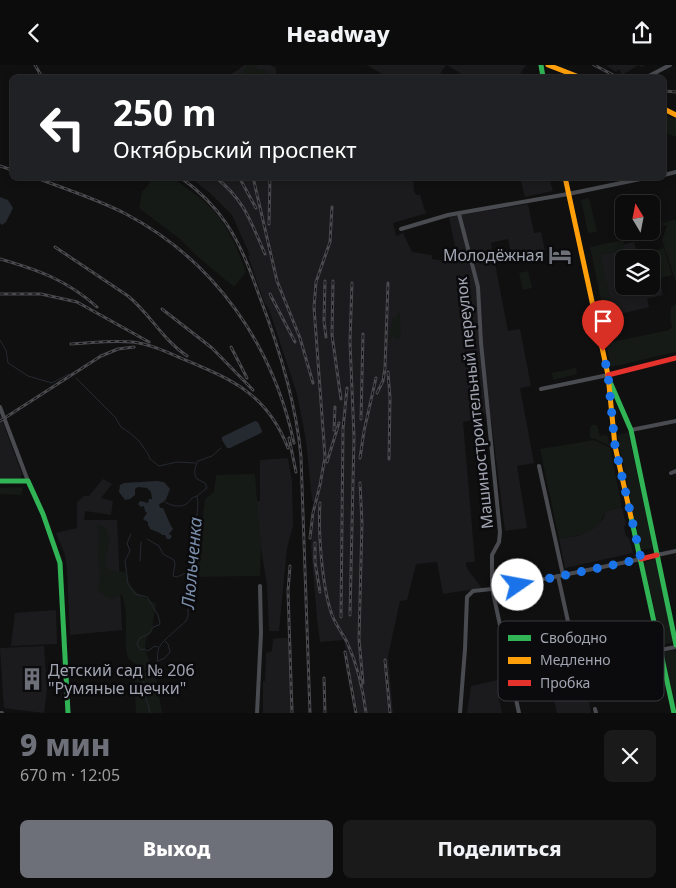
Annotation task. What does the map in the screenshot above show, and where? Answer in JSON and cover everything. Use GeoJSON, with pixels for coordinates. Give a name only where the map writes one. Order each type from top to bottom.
{"type":"FeatureCollection","features":[{"type":"Feature","properties":{"kind":"main road"},"geometry":{"type":"LineString","coordinates":[[548,65],[575,75]]}},
{"type":"Feature","properties":{"kind":"main road"},"geometry":{"type":"LineString","coordinates":[[566,180],[608,375],[622,422],[631,430],[676,646]]}},
{"type":"Feature","properties":{"kind":"main road"},"geometry":{"type":"LineString","coordinates":[[608,375],[676,358]]}},
{"type":"Feature","properties":{"kind":"main road"},"geometry":{"type":"LineString","coordinates":[[608,375],[615,446],[654,621]]}},
{"type":"Feature","properties":{"kind":"main road"},"geometry":{"type":"LineString","coordinates":[[613,426],[622,422]]}},
{"type":"Feature","properties":{"kind":"main road"},"geometry":{"type":"LineString","coordinates":[[0,481],[28,481],[43,514],[60,563],[68,713]]}},
{"type":"Feature","properties":{"kind":"main road"},"geometry":{"type":"LineString","coordinates":[[641,559],[657,555]]}},
{"type":"Feature","properties":{"kind":"main road"},"geometry":{"type":"LineString","coordinates":[[664,668],[674,713]]}},
{"type":"Feature","properties":{"kind":"street"},"geometry":{"type":"LineString","coordinates":[[652,75],[670,65]]}},
{"type":"Feature","properties":{"kind":"street"},"geometry":{"type":"LineString","coordinates":[[401,229],[448,215],[636,180]]}},
{"type":"Feature","properties":{"kind":"street","name":"Машиностроительный переулок"},"geometry":{"type":"LineString","coordinates":[[459,214],[478,287],[481,343],[500,532],[499,541],[492,555],[492,588],[499,621]]}},
{"type":"Feature","properties":{"kind":"street"},"geometry":{"type":"LineString","coordinates":[[541,389],[608,375]]}},
{"type":"Feature","properties":{"kind":"street"},"geometry":{"type":"LineString","coordinates":[[0,407],[28,481]]}},
{"type":"Feature","properties":{"kind":"street"},"geometry":{"type":"LineString","coordinates":[[631,430],[676,421]]}},
{"type":"Feature","properties":{"kind":"street"},"geometry":{"type":"LineString","coordinates":[[539,466],[563,575]]}},
{"type":"Feature","properties":{"kind":"street"},"geometry":{"type":"LineString","coordinates":[[671,473],[676,471]]}},
{"type":"Feature","properties":{"kind":"street"},"geometry":{"type":"LineString","coordinates":[[657,555],[676,551]]}},
{"type":"Feature","properties":{"kind":"street"},"geometry":{"type":"LineString","coordinates":[[460,713],[465,659],[467,597],[473,591],[501,588],[641,559]]}},
{"type":"Feature","properties":{"kind":"street"},"geometry":{"type":"LineString","coordinates":[[558,576],[568,621]]}},
{"type":"Feature","properties":{"kind":"street"},"geometry":{"type":"LineString","coordinates":[[257,713],[261,633],[260,587]]}},
{"type":"Feature","properties":{"kind":"shaded area"},"geometry":{"type":"Polygon","coordinates":[[[245,65],[270,65],[276,68],[276,75],[230,75],[245,65]]]}},
{"type":"Feature","properties":{"kind":"shaded area"},"geometry":{"type":"Polygon","coordinates":[[[248,65],[257,65],[256,69],[267,71],[271,74],[240,75],[248,65]]]}},
{"type":"Feature","properties":{"kind":"shaded area"},"geometry":{"type":"Polygon","coordinates":[[[367,65],[446,65],[439,75],[384,75],[367,65]]]}},
{"type":"Feature","properties":{"kind":"shaded area"},"geometry":{"type":"Polygon","coordinates":[[[447,65],[526,65],[519,75],[463,75],[447,65]]]}},
{"type":"Feature","properties":{"kind":"shaded area"},"geometry":{"type":"Polygon","coordinates":[[[606,65],[639,65],[622,75],[619,69],[616,72],[606,65]]]}},
{"type":"Feature","properties":{"kind":"shaded area"},"geometry":{"type":"Polygon","coordinates":[[[666,116],[676,119],[676,137],[666,133],[666,116]]]}},
{"type":"Feature","properties":{"kind":"shaded area"},"geometry":{"type":"Polygon","coordinates":[[[150,180],[176,180],[204,201],[219,217],[232,239],[246,272],[234,287],[180,239],[139,208],[142,192],[150,180]]]}},
{"type":"Feature","properties":{"kind":"shaded area"},"geometry":{"type":"Polygon","coordinates":[[[194,180],[413,180],[414,192],[420,195],[427,213],[393,223],[396,236],[403,233],[412,252],[432,255],[432,259],[451,262],[458,261],[449,217],[528,204],[534,233],[541,232],[545,251],[542,255],[525,258],[512,257],[508,239],[491,243],[508,331],[520,329],[531,386],[520,388],[534,463],[517,466],[527,528],[505,531],[491,418],[487,414],[479,415],[479,419],[463,422],[475,562],[466,562],[466,565],[482,588],[443,594],[437,562],[416,564],[407,600],[400,601],[388,656],[393,713],[358,713],[344,640],[320,642],[311,547],[317,503],[312,501],[306,440],[297,394],[269,309],[265,304],[248,256],[250,255],[232,215],[194,180]]]}},
{"type":"Feature","properties":{"kind":"shaded area"},"geometry":{"type":"Polygon","coordinates":[[[521,180],[550,180],[553,191],[525,197],[521,180]]]}},
{"type":"Feature","properties":{"kind":"shaded area"},"geometry":{"type":"Polygon","coordinates":[[[0,197],[8,200],[13,208],[6,222],[2,225],[0,223],[0,197]]]}},
{"type":"Feature","properties":{"kind":"shaded area"},"geometry":{"type":"Polygon","coordinates":[[[589,198],[597,232],[588,233],[581,200],[589,198]]]}},
{"type":"Feature","properties":{"kind":"shaded area"},"geometry":{"type":"Polygon","coordinates":[[[676,219],[676,282],[662,240],[667,226],[660,224],[676,219]]]}},
{"type":"Feature","properties":{"kind":"shaded area"},"geometry":{"type":"Polygon","coordinates":[[[623,240],[625,250],[615,250],[615,252],[601,255],[613,312],[604,314],[590,247],[623,240]]]}},
{"type":"Feature","properties":{"kind":"shaded area"},"geometry":{"type":"Polygon","coordinates":[[[634,242],[636,250],[615,250],[615,295],[660,295],[660,286],[663,295],[647,299],[649,307],[620,314],[621,317],[610,320],[595,251],[634,242]]]}},
{"type":"Feature","properties":{"kind":"shaded area"},"geometry":{"type":"Polygon","coordinates":[[[664,248],[672,275],[660,278],[660,250],[657,250],[664,248]]]}},
{"type":"Feature","properties":{"kind":"shaded area"},"geometry":{"type":"Polygon","coordinates":[[[528,271],[532,288],[523,290],[519,273],[528,271]]]}},
{"type":"Feature","properties":{"kind":"shaded area"},"geometry":{"type":"Polygon","coordinates":[[[676,304],[676,352],[611,367],[606,343],[669,330],[672,327],[671,307],[676,304]]]}},
{"type":"Feature","properties":{"kind":"shaded area"},"geometry":{"type":"Polygon","coordinates":[[[399,311],[401,337],[396,339],[393,335],[389,341],[393,317],[395,319],[399,311]]]}},
{"type":"Feature","properties":{"kind":"shaded area"},"geometry":{"type":"Polygon","coordinates":[[[576,368],[577,374],[553,380],[552,373],[576,368]]]}},
{"type":"Feature","properties":{"kind":"shaded area"},"geometry":{"type":"Polygon","coordinates":[[[0,415],[22,474],[20,478],[0,478],[0,415]]]}},
{"type":"Feature","properties":{"kind":"shaded area"},"geometry":{"type":"Polygon","coordinates":[[[255,421],[258,422],[261,433],[227,448],[222,437],[255,421]]]}},
{"type":"Feature","properties":{"kind":"shaded area"},"geometry":{"type":"Polygon","coordinates":[[[592,425],[597,425],[600,436],[607,435],[610,446],[590,438],[590,428],[592,425]]]}},
{"type":"Feature","properties":{"kind":"shaded area"},"geometry":{"type":"Polygon","coordinates":[[[628,432],[653,548],[641,550],[617,435],[628,432]]]}},
{"type":"Feature","properties":{"kind":"shaded area"},"geometry":{"type":"Polygon","coordinates":[[[594,440],[610,448],[622,507],[605,511],[598,524],[587,532],[559,539],[540,449],[594,440]]]}},
{"type":"Feature","properties":{"kind":"shaded area"},"geometry":{"type":"Polygon","coordinates":[[[288,458],[292,482],[293,526],[287,548],[279,631],[269,631],[267,585],[256,501],[260,501],[260,460],[288,458]]]}},
{"type":"Feature","properties":{"kind":"shaded area"},"geometry":{"type":"Polygon","coordinates":[[[255,474],[261,548],[260,576],[196,577],[205,499],[214,492],[216,475],[255,474]]]}},
{"type":"Feature","properties":{"kind":"shaded area"},"geometry":{"type":"Polygon","coordinates":[[[103,479],[112,484],[101,498],[113,501],[111,515],[85,511],[84,520],[117,520],[122,630],[70,635],[67,569],[65,555],[56,533],[77,528],[77,502],[84,496],[89,496],[103,479]]]}},
{"type":"Feature","properties":{"kind":"shaded area"},"geometry":{"type":"Polygon","coordinates":[[[164,482],[170,489],[165,500],[159,504],[160,508],[163,508],[173,529],[169,534],[172,536],[170,539],[150,529],[148,522],[143,519],[147,513],[144,506],[141,507],[138,504],[140,501],[148,503],[149,499],[152,499],[151,492],[147,488],[138,487],[135,489],[135,495],[125,500],[119,492],[120,485],[124,483],[164,482]]]}},
{"type":"Feature","properties":{"kind":"shaded area"},"geometry":{"type":"Polygon","coordinates":[[[23,487],[21,495],[0,494],[0,488],[23,487]]]}},
{"type":"Feature","properties":{"kind":"shaded area"},"geometry":{"type":"Polygon","coordinates":[[[622,507],[626,524],[624,527],[626,536],[629,538],[633,553],[565,568],[559,539],[580,535],[594,528],[604,518],[605,511],[622,507]]]}},
{"type":"Feature","properties":{"kind":"shaded area"},"geometry":{"type":"Polygon","coordinates":[[[97,524],[106,528],[108,535],[107,567],[111,571],[125,572],[133,589],[156,604],[152,629],[146,639],[145,649],[151,667],[144,671],[128,658],[126,649],[126,612],[122,594],[112,599],[98,591],[100,575],[98,559],[99,532],[97,524]]]}},
{"type":"Feature","properties":{"kind":"shaded area"},"geometry":{"type":"Polygon","coordinates":[[[655,559],[673,642],[664,644],[664,621],[657,621],[644,562],[655,559]]]}},
{"type":"Feature","properties":{"kind":"shaded area"},"geometry":{"type":"Polygon","coordinates":[[[56,610],[57,644],[11,646],[15,613],[56,610]]]}},
{"type":"Feature","properties":{"kind":"shaded area"},"geometry":{"type":"Polygon","coordinates":[[[291,638],[294,713],[263,713],[263,682],[265,681],[266,653],[272,651],[273,639],[291,638]]]}},
{"type":"Feature","properties":{"kind":"shaded area"},"geometry":{"type":"Polygon","coordinates":[[[44,646],[47,689],[44,713],[4,708],[0,648],[44,646]]]}},
{"type":"Feature","properties":{"kind":"shaded area"},"geometry":{"type":"Polygon","coordinates":[[[675,650],[676,654],[676,711],[664,657],[664,652],[675,650]]]}},
{"type":"Feature","properties":{"kind":"shaded area"},"geometry":{"type":"Polygon","coordinates":[[[155,671],[162,713],[136,713],[134,674],[155,671]]]}},
{"type":"Feature","properties":{"kind":"shaded area"},"geometry":{"type":"Polygon","coordinates":[[[498,680],[498,701],[502,713],[467,713],[471,686],[498,680]]]}},
{"type":"Feature","properties":{"kind":"shaded area"},"geometry":{"type":"Polygon","coordinates":[[[554,701],[589,701],[591,713],[557,713],[554,701]]]}},
{"type":"Feature","properties":{"kind":"waterway"},"geometry":{"type":"LineString","coordinates":[[0,340],[6,350],[8,363],[28,376],[52,383],[69,374]]}},
{"type":"Feature","properties":{"kind":"waterway"},"geometry":{"type":"LineString","coordinates":[[76,378],[115,417],[121,427],[139,441],[150,459],[159,466],[177,462],[196,463]]}},
{"type":"Feature","properties":{"kind":"waterway","name":"Люльченка"},"geometry":{"type":"LineString","coordinates":[[150,713],[143,687],[144,677],[147,672],[155,668],[161,644],[186,621],[188,616],[190,558],[197,512],[197,496],[207,488],[205,483],[197,479],[195,468],[198,461],[212,456],[221,448]]}},
{"type":"Feature","properties":{"kind":"waterway"},"geometry":{"type":"LineString","coordinates":[[165,502],[180,506],[187,504],[192,498],[197,496]]}},
{"type":"Feature","properties":{"kind":"waterway"},"geometry":{"type":"LineString","coordinates":[[131,534],[127,543],[130,551],[125,561],[128,584],[135,594],[147,597],[158,615],[160,623],[153,627],[150,633],[140,638],[137,643],[140,650],[148,651],[155,646],[158,647]]}},
{"type":"Feature","properties":{"kind":"waterway"},"geometry":{"type":"LineString","coordinates":[[147,539],[159,546],[163,554],[174,560],[173,576],[177,577],[188,572]]}},
{"type":"Feature","properties":{"kind":"waterway"},"geometry":{"type":"LineString","coordinates":[[140,561],[141,542]]}},
{"type":"Feature","properties":{"kind":"waterway"},"geometry":{"type":"LineString","coordinates":[[158,661],[165,658],[170,652],[165,641]]}},
{"type":"Feature","properties":{"kind":"railway"},"geometry":{"type":"LineString","coordinates":[[35,65],[41,75]]}},
{"type":"Feature","properties":{"kind":"railway"},"geometry":{"type":"LineString","coordinates":[[594,65],[613,75]]}},
{"type":"Feature","properties":{"kind":"railway"},"geometry":{"type":"LineString","coordinates":[[666,91],[676,92]]}},
{"type":"Feature","properties":{"kind":"railway"},"geometry":{"type":"LineString","coordinates":[[0,166],[10,169]]}},
{"type":"Feature","properties":{"kind":"railway"},"geometry":{"type":"LineString","coordinates":[[42,180],[126,214],[158,233],[187,256],[213,281],[236,309],[255,340],[271,372],[284,407],[294,443]]}},
{"type":"Feature","properties":{"kind":"railway"},"geometry":{"type":"LineString","coordinates":[[184,180],[211,204],[236,240],[249,267],[280,354],[291,395],[301,457],[310,713]]}},
{"type":"Feature","properties":{"kind":"railway"},"geometry":{"type":"LineString","coordinates":[[219,180],[233,194],[246,212],[265,254]]}},
{"type":"Feature","properties":{"kind":"railway"},"geometry":{"type":"LineString","coordinates":[[241,180],[256,208]]}},
{"type":"Feature","properties":{"kind":"railway"},"geometry":{"type":"LineString","coordinates":[[254,180],[277,281],[300,338],[313,383]]}},
{"type":"Feature","properties":{"kind":"railway"},"geometry":{"type":"LineString","coordinates":[[269,224],[270,180]]}},
{"type":"Feature","properties":{"kind":"railway"},"geometry":{"type":"LineString","coordinates":[[310,538],[313,513],[325,457],[314,307],[316,282],[330,242],[332,207]]}},
{"type":"Feature","properties":{"kind":"railway"},"geometry":{"type":"LineString","coordinates":[[55,247],[128,296],[178,350],[187,356]]}},
{"type":"Feature","properties":{"kind":"railway"},"geometry":{"type":"LineString","coordinates":[[0,259],[52,277],[75,290],[97,307]]}},
{"type":"Feature","properties":{"kind":"railway"},"geometry":{"type":"LineString","coordinates":[[325,281],[324,321],[326,337]]}},
{"type":"Feature","properties":{"kind":"railway"},"geometry":{"type":"LineString","coordinates":[[333,281],[332,335],[341,399]]}},
{"type":"Feature","properties":{"kind":"railway"},"geometry":{"type":"LineString","coordinates":[[350,615],[354,437],[350,342],[352,283]]}},
{"type":"Feature","properties":{"kind":"railway"},"geometry":{"type":"LineString","coordinates":[[377,393],[383,381],[385,368],[388,283]]}},
{"type":"Feature","properties":{"kind":"railway"},"geometry":{"type":"LineString","coordinates":[[0,294],[41,294],[77,302],[149,342]]}},
{"type":"Feature","properties":{"kind":"railway"},"geometry":{"type":"LineString","coordinates":[[270,294],[295,342]]}},
{"type":"Feature","properties":{"kind":"railway"},"geometry":{"type":"LineString","coordinates":[[162,309],[212,348],[253,390]]}},
{"type":"Feature","properties":{"kind":"railway"},"geometry":{"type":"LineString","coordinates":[[361,419],[363,334]]}},
{"type":"Feature","properties":{"kind":"railway"},"geometry":{"type":"LineString","coordinates":[[71,344],[117,341],[139,343],[165,351],[218,374],[233,382],[259,402],[270,414],[288,448]]}},
{"type":"Feature","properties":{"kind":"railway"},"geometry":{"type":"LineString","coordinates":[[0,421],[101,356],[118,349],[134,347]]}},
{"type":"Feature","properties":{"kind":"railway"},"geometry":{"type":"LineString","coordinates":[[231,347],[247,378]]}},
{"type":"Feature","properties":{"kind":"railway"},"geometry":{"type":"LineString","coordinates":[[388,372],[390,398],[389,459]]}},
{"type":"Feature","properties":{"kind":"railway"},"geometry":{"type":"LineString","coordinates":[[360,458],[376,378]]}},
{"type":"Feature","properties":{"kind":"railway"},"geometry":{"type":"LineString","coordinates":[[341,617],[343,429],[347,388]]}},
{"type":"Feature","properties":{"kind":"railway"},"geometry":{"type":"LineString","coordinates":[[334,430],[335,407]]}},
{"type":"Feature","properties":{"kind":"railway"},"geometry":{"type":"LineString","coordinates":[[327,462],[339,423]]}},
{"type":"Feature","properties":{"kind":"railway"},"geometry":{"type":"LineString","coordinates":[[289,438],[296,472]]}},
{"type":"Feature","properties":{"kind":"railway"},"geometry":{"type":"LineString","coordinates":[[360,483],[362,523],[359,639],[363,683]]}},
{"type":"Feature","properties":{"kind":"railway"},"geometry":{"type":"LineString","coordinates":[[320,503],[322,559],[326,590],[334,619],[354,659],[366,713]]}},
{"type":"Feature","properties":{"kind":"railway"},"geometry":{"type":"LineString","coordinates":[[315,543],[315,562],[320,592]]}},
{"type":"Feature","properties":{"kind":"railway"},"geometry":{"type":"LineString","coordinates":[[290,566],[288,591],[292,713]]}},
{"type":"Feature","properties":{"kind":"railway"},"geometry":{"type":"LineString","coordinates":[[345,652],[356,713]]}},
{"type":"Feature","properties":{"kind":"railway"},"geometry":{"type":"LineString","coordinates":[[385,660],[390,713]]}},
{"type":"Feature","properties":{"kind":"railway"},"geometry":{"type":"LineString","coordinates":[[324,678],[325,713]]}},
{"type":"Feature","properties":{"kind":"traffic: fast"},"geometry":{"type":"LineString","coordinates":[[541,65],[543,75]]}},
{"type":"Feature","properties":{"kind":"traffic: fast"},"geometry":{"type":"LineString","coordinates":[[611,384],[631,430],[676,645]]}},
{"type":"Feature","properties":{"kind":"traffic: fast"},"geometry":{"type":"LineString","coordinates":[[0,481],[28,481],[43,514],[60,563],[68,713]]}},
{"type":"Feature","properties":{"kind":"traffic: fast"},"geometry":{"type":"LineString","coordinates":[[631,517],[654,621]]}},
{"type":"Feature","properties":{"kind":"traffic: fast"},"geometry":{"type":"LineString","coordinates":[[664,667],[674,713]]}},
{"type":"Feature","properties":{"kind":"traffic: slow"},"geometry":{"type":"LineString","coordinates":[[548,65],[574,75]]}},
{"type":"Feature","properties":{"kind":"traffic: slow"},"geometry":{"type":"LineString","coordinates":[[666,110],[676,115]]}},
{"type":"Feature","properties":{"kind":"traffic: slow"},"geometry":{"type":"LineString","coordinates":[[566,180],[608,375],[615,446],[631,517]]}},
{"type":"Feature","properties":{"kind":"traffic: jam"},"geometry":{"type":"LineString","coordinates":[[608,375],[676,358]]}},
{"type":"Feature","properties":{"kind":"traffic: jam"},"geometry":{"type":"LineString","coordinates":[[641,559],[657,555]]}},
{"type":"Feature","properties":{"kind":"place","name":"Молодёжная"},"geometry":{"type":"Point","coordinates":[560,255]}},
{"type":"Feature","properties":{"kind":"place","name":"Детский сад № 206 \"Румяные щечки\""},"geometry":{"type":"Point","coordinates":[32,679]}},
{"type":"Feature","properties":{"kind":"route"},"geometry":{"type":"LineString","coordinates":[[518,585],[641,559],[615,446],[608,375],[603,351]]}}]}
